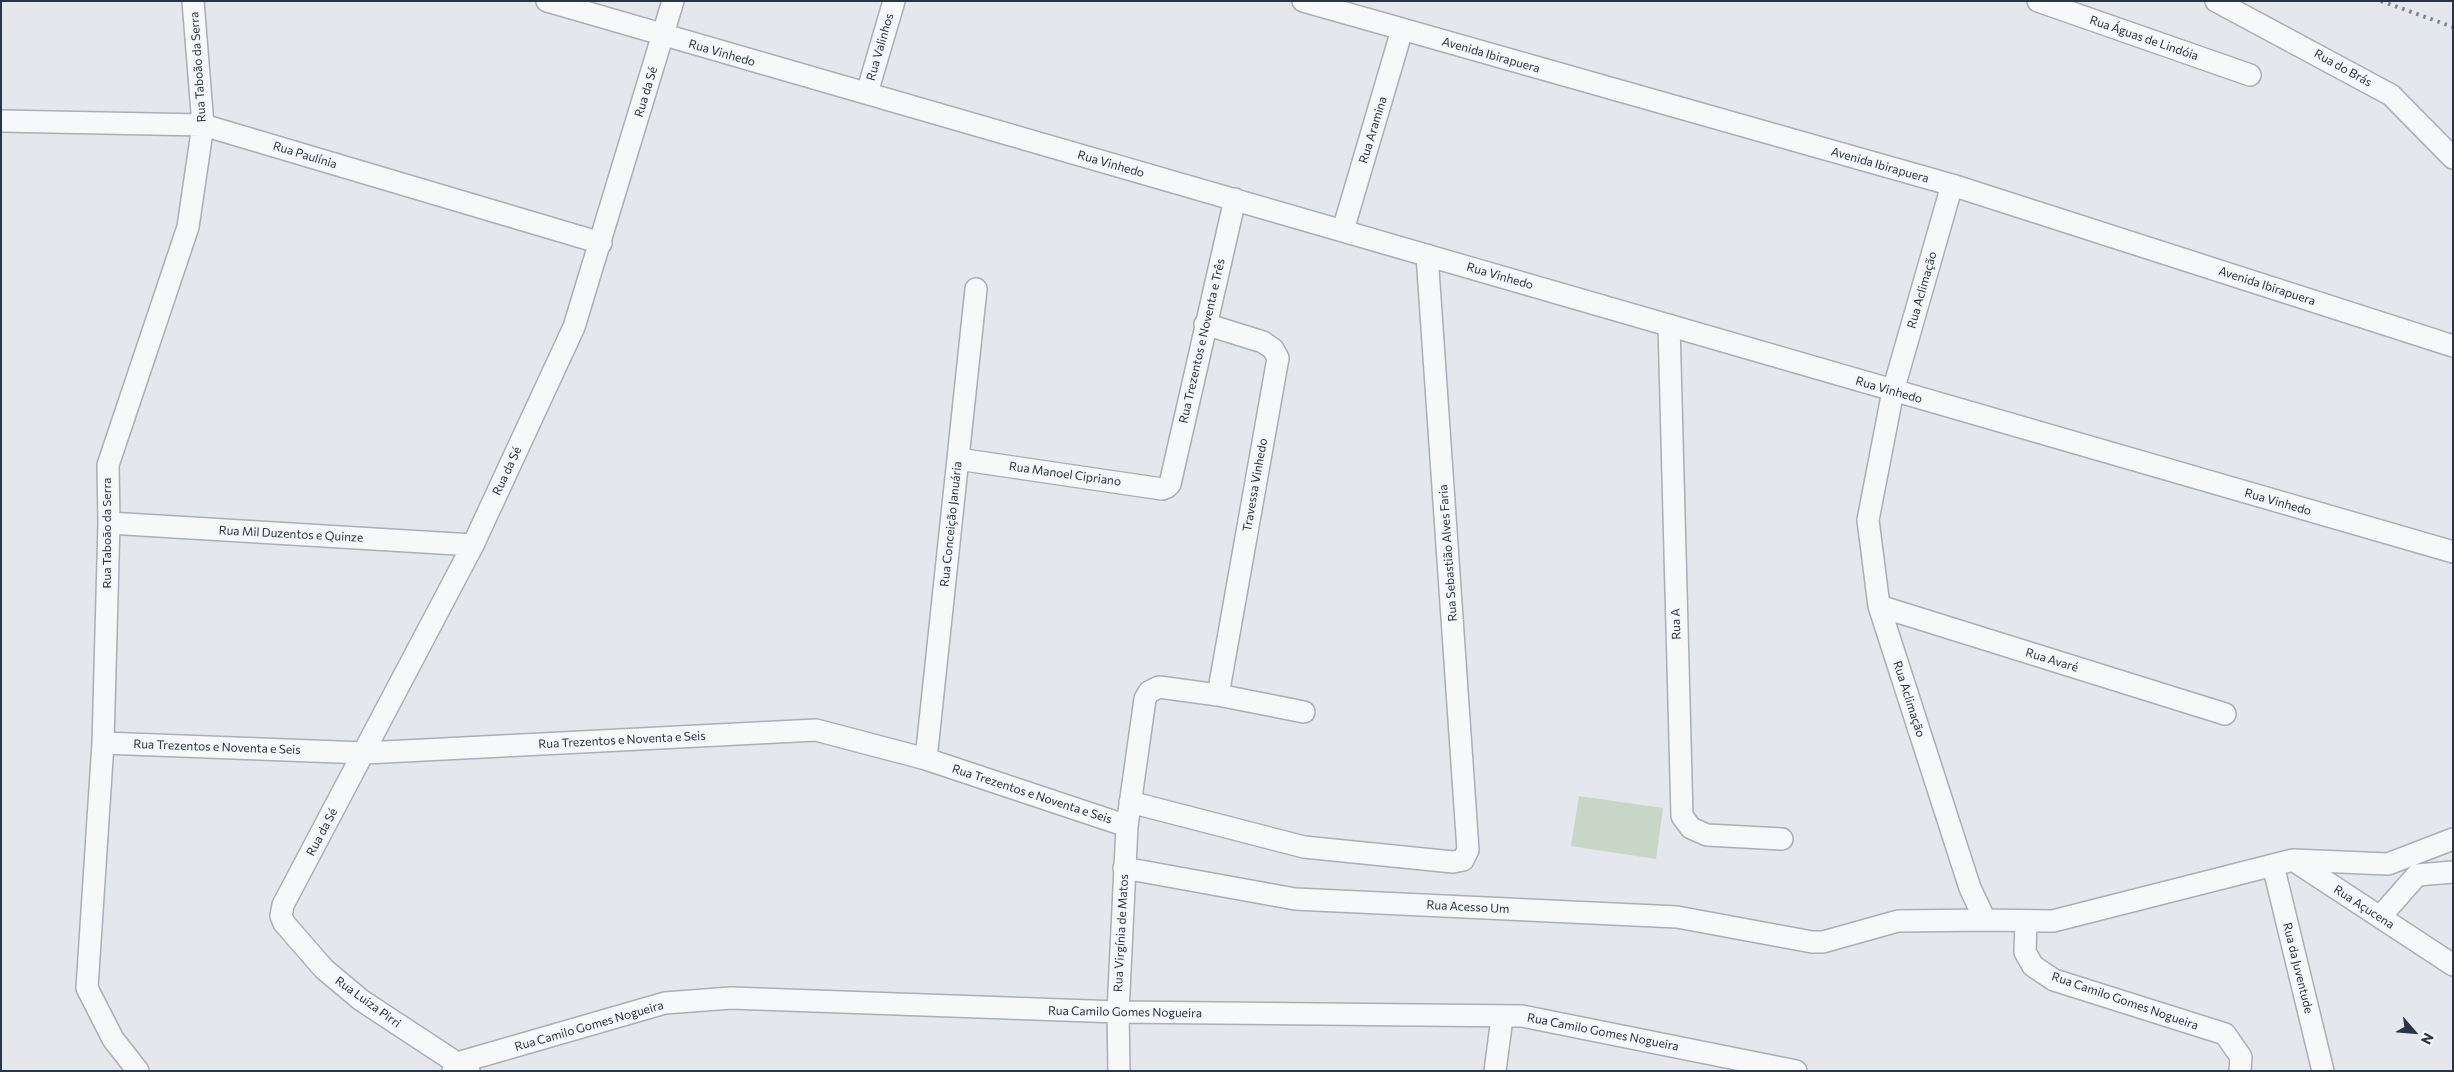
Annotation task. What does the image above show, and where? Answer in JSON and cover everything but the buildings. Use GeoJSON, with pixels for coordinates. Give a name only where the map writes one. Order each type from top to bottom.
{"type":"FeatureCollection","features":[{"type":"Feature","properties":{"kind":"street","name":"Rua Taboão da Serra"},"geometry":{"type":"LineString","coordinates":[[138,1071],[114,1039],[87,988],[103,743],[109,523],[108,465],[188,227],[203,125],[193,1]]}},
{"type":"Feature","properties":{"kind":"street","name":"Rua Vinhedo"},"geometry":{"type":"LineString","coordinates":[[547,1],[2453,552]]}},
{"type":"Feature","properties":{"kind":"street","name":"Rua da Sé"},"geometry":{"type":"LineString","coordinates":[[281,916],[283,905],[473,546],[574,327],[673,1]]}},
{"type":"Feature","properties":{"kind":"street","name":"Rua Valinhos"},"geometry":{"type":"LineString","coordinates":[[867,93],[894,1]]}},
{"type":"Feature","properties":{"kind":"street","name":"Avenida Ibirapuera"},"geometry":{"type":"LineString","coordinates":[[1303,1],[1952,185],[2453,346]]}},
{"type":"Feature","properties":{"kind":"street","name":"Rua Águas de Lindóia"},"geometry":{"type":"LineString","coordinates":[[2038,1],[2250,75]]}},
{"type":"Feature","properties":{"kind":"street","name":"Rua do Brás"},"geometry":{"type":"LineString","coordinates":[[2216,1],[2391,95],[2453,158]]}},
{"type":"Feature","properties":{"kind":"street","name":"Rua Aramina"},"geometry":{"type":"LineString","coordinates":[[1344,230],[1402,30]]}},
{"type":"Feature","properties":{"kind":"street","name":"Rua Paulínia"},"geometry":{"type":"LineString","coordinates":[[1,121],[203,125],[601,243]]}},
{"type":"Feature","properties":{"kind":"street","name":"Rua Aclimação"},"geometry":{"type":"LineString","coordinates":[[1952,185],[1893,391],[1868,520],[1879,606],[1970,888],[1985,920]]}},
{"type":"Feature","properties":{"kind":"street","name":"Rua Trezentos e Noventa e Três"},"geometry":{"type":"LineString","coordinates":[[1170,484],[1235,199]]}},
{"type":"Feature","properties":{"kind":"street","name":"Rua Sebastião Alves Faria"},"geometry":{"type":"LineString","coordinates":[[1130,802],[1304,847],[1453,862],[1463,860],[1468,850],[1427,255]]}},
{"type":"Feature","properties":{"kind":"street","name":"Rua Conceição Januária"},"geometry":{"type":"LineString","coordinates":[[926,759],[976,290]]}},
{"type":"Feature","properties":{"kind":"street","name":"Travessa Vinhedo"},"geometry":{"type":"LineString","coordinates":[[1205,324],[1263,342],[1273,349],[1278,358],[1218,695]]}},
{"type":"Feature","properties":{"kind":"street","name":"Rua A"},"geometry":{"type":"LineString","coordinates":[[1669,325],[1682,816],[1691,828],[1707,835],[1782,839]]}},
{"type":"Feature","properties":{"kind":"street","name":"Rua Manoel Cipriano"},"geometry":{"type":"LineString","coordinates":[[958,459],[1162,489],[1170,484]]}},
{"type":"Feature","properties":{"kind":"street","name":"Rua Mil Duzentos e Quinze"},"geometry":{"type":"LineString","coordinates":[[109,523],[473,546]]}},
{"type":"Feature","properties":{"kind":"street","name":"Rua Avaré"},"geometry":{"type":"LineString","coordinates":[[1879,606],[2225,714]]}},
{"type":"Feature","properties":{"kind":"street"},"geometry":{"type":"LineString","coordinates":[[1127,826],[1145,699],[1149,692],[1159,687],[1218,695],[1304,712]]}},
{"type":"Feature","properties":{"kind":"street","name":"Rua Trezentos e Noventa e Seis"},"geometry":{"type":"LineString","coordinates":[[103,743],[365,753],[816,730],[926,759],[1127,826]]}},
{"type":"Feature","properties":{"kind":"street","name":"Rua Virgínia de Matos"},"geometry":{"type":"LineString","coordinates":[[1119,1071],[1118,1012],[1127,826]]}},
{"type":"Feature","properties":{"kind":"street"},"geometry":{"type":"LineString","coordinates":[[1985,920],[2053,922],[2283,863],[2388,864],[2453,839]]}},
{"type":"Feature","properties":{"kind":"street","name":"Rua Açucena"},"geometry":{"type":"LineString","coordinates":[[2283,863],[2380,917],[2453,965]]}},
{"type":"Feature","properties":{"kind":"street","name":"Rua da Juventude"},"geometry":{"type":"LineString","coordinates":[[2283,863],[2322,1071]]}},
{"type":"Feature","properties":{"kind":"street","name":"Rua Acesso Um"},"geometry":{"type":"LineString","coordinates":[[1124,868],[1296,899],[1677,917],[1812,942],[1823,942],[1898,921],[1985,920]]}},
{"type":"Feature","properties":{"kind":"street"},"geometry":{"type":"LineString","coordinates":[[2380,917],[2417,875],[2453,872]]}},
{"type":"Feature","properties":{"kind":"street","name":"Rua Luiza Pirri"},"geometry":{"type":"LineString","coordinates":[[281,916],[284,923],[324,968],[354,994],[460,1068]]}},
{"type":"Feature","properties":{"kind":"street","name":"Rua Camilo Gomes Nogueira"},"geometry":{"type":"LineString","coordinates":[[2026,921],[2025,952],[2033,966],[2054,980],[2225,1034],[2241,1058],[2240,1071]]}},
{"type":"Feature","properties":{"kind":"street","name":"Rua Camilo Gomes Nogueira"},"geometry":{"type":"LineString","coordinates":[[460,1068],[665,1003],[731,998],[1118,1012],[1502,1018],[1522,1016],[1796,1071]]}},
{"type":"Feature","properties":{"kind":"street"},"geometry":{"type":"LineString","coordinates":[[1495,1071],[1502,1018]]}},
{"type":"Feature","properties":{"kind":"green space"},"geometry":{"type":"Polygon","coordinates":[[[1579,796],[1663,808],[1656,859],[1571,846],[1579,796]]]}},
{"type":"Feature","properties":{"kind":"railway"},"geometry":{"type":"LineString","coordinates":[[2381,1],[2453,27]]}}]}
